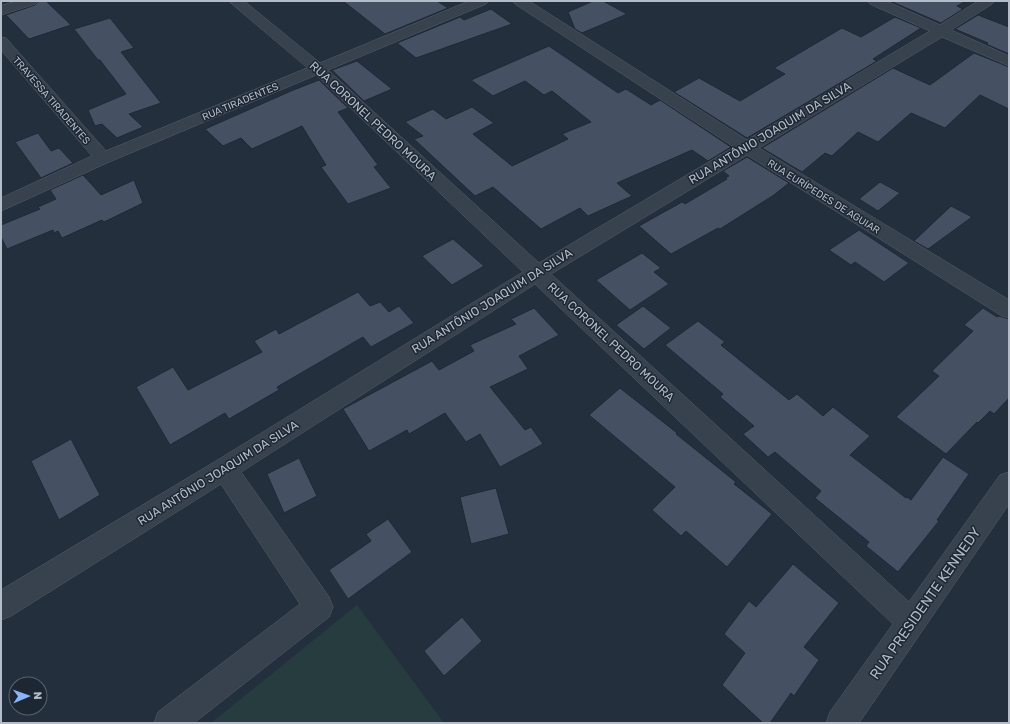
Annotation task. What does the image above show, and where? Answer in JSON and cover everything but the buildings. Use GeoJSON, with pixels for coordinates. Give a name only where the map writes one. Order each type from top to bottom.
{"type":"FeatureCollection","features":[{"type":"Feature","properties":{"kind":"street"},"geometry":{"type":"LineString","coordinates":[[1,11],[30,1]]}},
{"type":"Feature","properties":{"kind":"street","name":"RUA CORONEL PEDRO MOURA"},"geometry":{"type":"LineString","coordinates":[[236,1],[317,68],[911,622]]}},
{"type":"Feature","properties":{"kind":"street","name":"RUA TIRADENTES"},"geometry":{"type":"LineString","coordinates":[[1,205],[103,158],[481,1]]}},
{"type":"Feature","properties":{"kind":"street","name":"RUA EURÍPEDES DE AGUIAR"},"geometry":{"type":"LineString","coordinates":[[520,1],[746,147],[1009,310]]}},
{"type":"Feature","properties":{"kind":"street"},"geometry":{"type":"LineString","coordinates":[[875,1],[1009,62]]}},
{"type":"Feature","properties":{"kind":"street","name":"RUA ANTÔNIO JOAQUIM DA SILVA"},"geometry":{"type":"LineString","coordinates":[[1,606],[225,469],[537,273],[941,31],[986,1]]}},
{"type":"Feature","properties":{"kind":"street","name":"TRAVESSA TIRADENTES"},"geometry":{"type":"LineString","coordinates":[[1,41],[103,158]]}},
{"type":"Feature","properties":{"kind":"street"},"geometry":{"type":"LineString","coordinates":[[169,723],[319,606],[225,469]]}},
{"type":"Feature","properties":{"kind":"street","name":"RUA PRESIDENTE KENNEDY"},"geometry":{"type":"LineString","coordinates":[[841,723],[1009,484]]}},
{"type":"Feature","properties":{"kind":"green space"},"geometry":{"type":"Polygon","coordinates":[[[357,605],[444,723],[211,723],[357,605]]]}}]}
